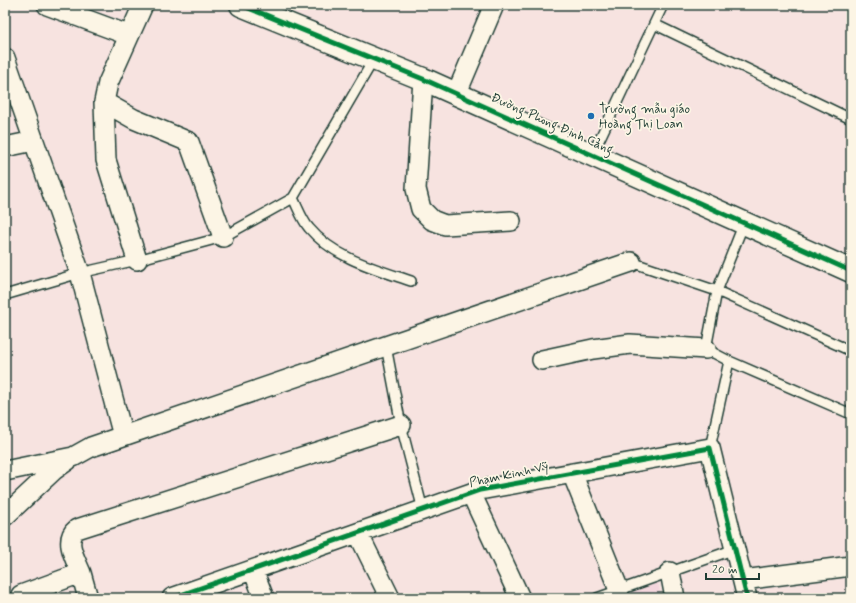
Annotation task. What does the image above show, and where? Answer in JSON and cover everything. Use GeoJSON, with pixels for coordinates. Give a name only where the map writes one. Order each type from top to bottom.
{"type":"FeatureCollection","features":[{"type":"Feature","properties":{"kind":"street"},"geometry":{"type":"LineString","coordinates":[[47,5],[128,35]]}},
{"type":"Feature","properties":{"kind":"street"},"geometry":{"type":"LineString","coordinates":[[137,260],[106,160],[104,102],[108,83],[128,35],[143,5]]}},
{"type":"Feature","properties":{"kind":"street","name":"Đường Phong Định Cảng"},"geometry":{"type":"LineString","coordinates":[[241,5],[423,79],[593,153],[851,271]]}},
{"type":"Feature","properties":{"kind":"street"},"geometry":{"type":"LineString","coordinates":[[456,94],[494,5]]}},
{"type":"Feature","properties":{"kind":"street"},"geometry":{"type":"LineString","coordinates":[[5,58],[80,274],[123,436]]}},
{"type":"Feature","properties":{"kind":"street"},"geometry":{"type":"LineString","coordinates":[[423,79],[416,189],[421,209],[432,220],[445,225],[511,221]]}},
{"type":"Feature","properties":{"kind":"street"},"geometry":{"type":"LineString","coordinates":[[104,102],[134,119],[190,142],[223,237]]}},
{"type":"Feature","properties":{"kind":"street"},"geometry":{"type":"LineString","coordinates":[[5,147],[34,140]]}},
{"type":"Feature","properties":{"kind":"street"},"geometry":{"type":"LineString","coordinates":[[5,516],[54,470],[91,447],[631,262]]}},
{"type":"Feature","properties":{"kind":"street"},"geometry":{"type":"LineString","coordinates":[[542,360],[593,349],[630,344],[706,349]]}},
{"type":"Feature","properties":{"kind":"street"},"geometry":{"type":"LineString","coordinates":[[88,598],[70,542],[71,535],[77,529],[401,424]]}},
{"type":"Feature","properties":{"kind":"street"},"geometry":{"type":"LineString","coordinates":[[710,448],[745,589],[851,566]]}},
{"type":"Feature","properties":{"kind":"street","name":"Phạm Kinh Vỹ"},"geometry":{"type":"LineString","coordinates":[[172,598],[471,493],[710,448]]}},
{"type":"Feature","properties":{"kind":"street"},"geometry":{"type":"LineString","coordinates":[[5,471],[73,457]]}},
{"type":"Feature","properties":{"kind":"street"},"geometry":{"type":"LineString","coordinates":[[572,473],[619,590]]}},
{"type":"Feature","properties":{"kind":"street"},"geometry":{"type":"LineString","coordinates":[[471,493],[520,598]]}},
{"type":"Feature","properties":{"kind":"street"},"geometry":{"type":"LineString","coordinates":[[358,533],[390,598]]}},
{"type":"Feature","properties":{"kind":"street"},"geometry":{"type":"LineString","coordinates":[[253,570],[264,598]]}},
{"type":"Feature","properties":{"kind":"street"},"geometry":{"type":"LineString","coordinates":[[670,572],[675,598]]}},
{"type":"Feature","properties":{"kind":"street"},"geometry":{"type":"LineString","coordinates":[[21,595],[81,573]]}},
{"type":"Feature","properties":{"kind":"lane"},"geometry":{"type":"LineString","coordinates":[[593,153],[663,5]]}},
{"type":"Feature","properties":{"kind":"lane"},"geometry":{"type":"LineString","coordinates":[[654,24],[851,119]]}},
{"type":"Feature","properties":{"kind":"lane"},"geometry":{"type":"LineString","coordinates":[[5,295],[223,237],[293,198],[374,59]]}},
{"type":"Feature","properties":{"kind":"lane"},"geometry":{"type":"LineString","coordinates":[[293,198],[309,228],[332,249],[366,265],[411,281]]}},
{"type":"Feature","properties":{"kind":"lane"},"geometry":{"type":"LineString","coordinates":[[744,223],[717,291],[706,349],[729,361],[851,414]]}},
{"type":"Feature","properties":{"kind":"lane"},"geometry":{"type":"LineString","coordinates":[[631,262],[717,291],[851,351]]}},
{"type":"Feature","properties":{"kind":"lane"},"geometry":{"type":"LineString","coordinates":[[386,346],[401,424],[423,510]]}},
{"type":"Feature","properties":{"kind":"lane"},"geometry":{"type":"LineString","coordinates":[[710,448],[729,361]]}},
{"type":"Feature","properties":{"kind":"lane"},"geometry":{"type":"LineString","coordinates":[[597,598],[735,549]]}},
{"type":"Feature","properties":{"kind":"shaded area"},"geometry":{"type":"Polygon","coordinates":[[[658,583],[661,598],[617,598],[658,583]]]}},
{"type":"Feature","properties":{"kind":"cycle path"},"geometry":{"type":"LineString","coordinates":[[241,5],[423,79],[851,271]]}},
{"type":"Feature","properties":{"kind":"cycle path"},"geometry":{"type":"LineString","coordinates":[[172,598],[480,490],[710,448],[747,598]]}},
{"type":"Feature","properties":{"kind":"place","name":"Trường mẫu giáo Hoàng Thị Loan"},"geometry":{"type":"Point","coordinates":[591,116]}}]}
